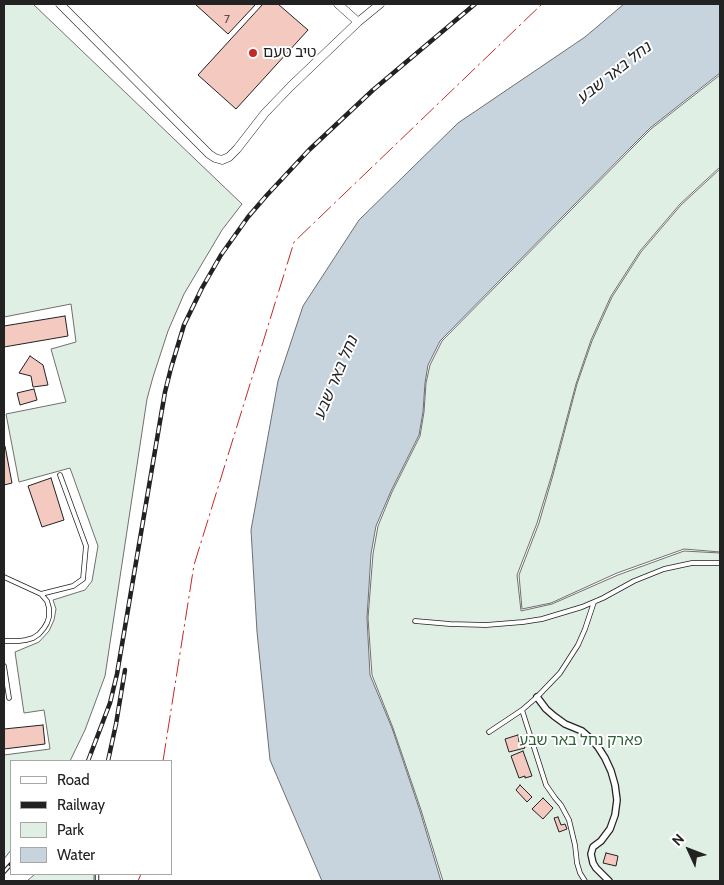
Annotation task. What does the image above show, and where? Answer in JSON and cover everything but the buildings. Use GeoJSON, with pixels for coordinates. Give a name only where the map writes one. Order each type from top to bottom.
{"type":"FeatureCollection","features":[{"type":"Feature","properties":{"kind":"street"},"geometry":{"type":"LineString","coordinates":[[60,4],[209,154],[218,160],[229,157],[242,145],[265,113],[290,86],[358,22],[380,4]]}},
{"type":"Feature","properties":{"kind":"street"},"geometry":{"type":"LineString","coordinates":[[338,4],[358,22]]}},
{"type":"Feature","properties":{"kind":"street"},"geometry":{"type":"LineString","coordinates":[[537,697],[546,709],[558,719],[582,731],[590,738],[605,758],[611,771],[617,800],[616,815],[610,829],[594,847],[591,854],[596,868],[609,881]]}},
{"type":"Feature","properties":{"kind":"lane"},"geometry":{"type":"LineString","coordinates":[[41,594],[73,586],[83,579],[86,546],[60,475]]}},
{"type":"Feature","properties":{"kind":"lane"},"geometry":{"type":"LineString","coordinates":[[415,621],[468,625],[504,624],[542,619],[594,602],[634,581],[664,569],[692,563],[720,563]]}},
{"type":"Feature","properties":{"kind":"lane"},"geometry":{"type":"LineString","coordinates":[[4,577],[41,594],[47,601],[49,608],[49,617],[44,628],[34,638],[19,642],[4,641]]}},
{"type":"Feature","properties":{"kind":"lane"},"geometry":{"type":"LineString","coordinates":[[489,732],[522,710],[560,673],[574,652],[585,629],[594,602]]}},
{"type":"Feature","properties":{"kind":"lane"},"geometry":{"type":"LineString","coordinates":[[4,666],[9,698]]}},
{"type":"Feature","properties":{"kind":"lane"},"geometry":{"type":"LineString","coordinates":[[522,710],[546,785],[561,805],[569,820],[577,863],[585,881]]}},
{"type":"Feature","properties":{"kind":"green space"},"geometry":{"type":"Polygon","coordinates":[[[4,4],[33,4],[242,204],[222,230],[184,294],[168,331],[153,377],[147,399],[105,676],[85,730],[70,760],[10,760],[10,851],[4,859],[4,755],[50,749],[44,710],[24,713],[15,652],[39,642],[49,631],[56,609],[53,600],[85,590],[92,581],[98,546],[70,468],[19,482],[6,414],[66,402],[51,349],[76,342],[71,304],[4,317],[4,4]]]}},
{"type":"Feature","properties":{"kind":"green space","name":"פארק נחל באר שבע"},"geometry":{"type":"Polygon","coordinates":[[[720,75],[720,167],[680,204],[640,251],[611,296],[591,340],[576,384],[537,523],[517,575],[521,611],[552,604],[618,575],[684,551],[720,553],[720,881],[443,881],[393,728],[372,675],[368,618],[373,554],[378,526],[392,492],[420,436],[430,365],[442,341],[651,129],[720,75]]]}},
{"type":"Feature","properties":{"kind":"green space"},"geometry":{"type":"Polygon","coordinates":[[[720,169],[720,552],[684,549],[617,573],[551,603],[522,609],[519,575],[539,523],[577,384],[592,341],[612,297],[641,252],[681,205],[720,169]]]}},
{"type":"Feature","properties":{"kind":"green space"},"geometry":{"type":"Polygon","coordinates":[[[34,875],[94,875],[94,881],[27,881],[34,875]]]}},
{"type":"Feature","properties":{"kind":"water","name":"נחל באר שבע"},"geometry":{"type":"Polygon","coordinates":[[[624,4],[720,4],[720,73],[650,128],[440,341],[428,365],[419,435],[376,526],[371,554],[367,618],[370,675],[392,728],[441,881],[322,881],[270,760],[257,632],[251,530],[278,381],[303,306],[359,220],[458,123],[585,37],[624,4]]]}},
{"type":"Feature","properties":{"kind":"railway"},"geometry":{"type":"LineString","coordinates":[[88,760],[110,703],[117,674],[165,392],[184,325],[202,288],[221,255],[248,217],[309,150],[373,90],[475,4]]}},
{"type":"Feature","properties":{"kind":"railway"},"geometry":{"type":"LineString","coordinates":[[108,760],[125,670]]}},
{"type":"Feature","properties":{"kind":"railway"},"geometry":{"type":"LineString","coordinates":[[4,872],[10,865]]}},
{"type":"Feature","properties":{"kind":"railway"},"geometry":{"type":"LineString","coordinates":[[97,875],[97,881]]}},
{"type":"Feature","properties":{"kind":"power"},"geometry":{"type":"LineString","coordinates":[[163,760],[194,565],[294,242],[542,4]]}},
{"type":"Feature","properties":{"kind":"power"},"geometry":{"type":"LineString","coordinates":[[138,881],[141,875]]}},
{"type":"Feature","properties":{"kind":"place","name":"טיב טעם"},"geometry":{"type":"Point","coordinates":[253,53]}}]}
